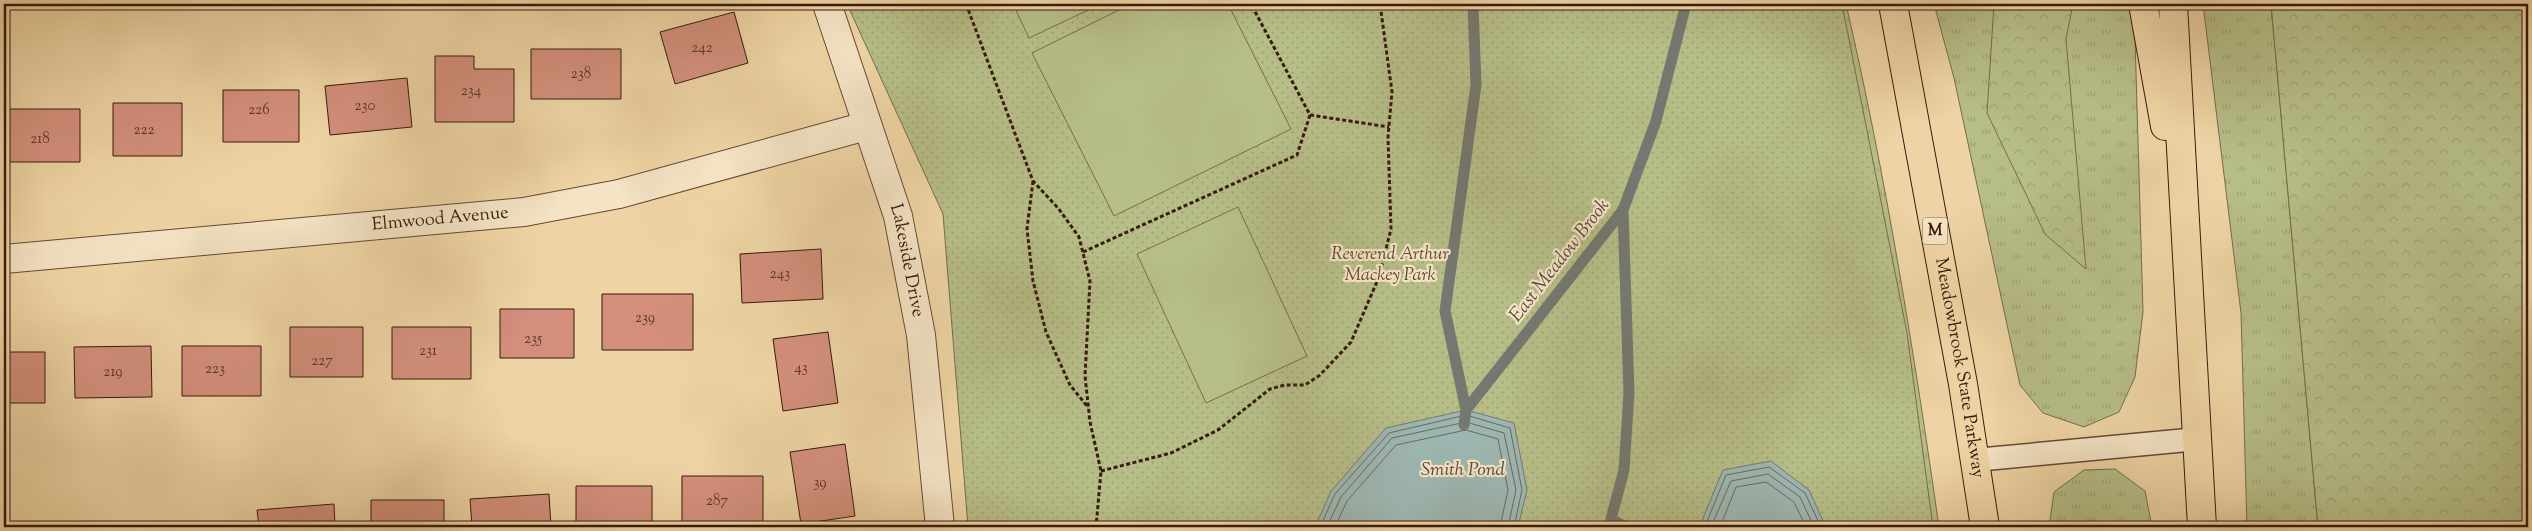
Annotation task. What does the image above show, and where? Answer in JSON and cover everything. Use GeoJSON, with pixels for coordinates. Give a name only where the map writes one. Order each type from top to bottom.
{"type":"FeatureCollection","features":[{"type":"Feature","properties":{"kind":"highway","name":"Meadowbrook State Parkway"},"geometry":{"type":"LineString","coordinates":[[1893,4],[1963,384],[1985,527]]}},
{"type":"Feature","properties":{"kind":"highway"},"geometry":{"type":"LineString","coordinates":[[2143,4],[2186,241]]}},
{"type":"Feature","properties":{"kind":"highway"},"geometry":{"type":"LineString","coordinates":[[2174,4],[2202,527]]}},
{"type":"Feature","properties":{"kind":"street","name":"Lakeside Drive"},"geometry":{"type":"LineString","coordinates":[[827,4],[866,126],[898,216],[921,335],[940,527]]}},
{"type":"Feature","properties":{"kind":"street","name":"Elmwood Avenue"},"geometry":{"type":"LineString","coordinates":[[4,259],[524,212],[620,194],[866,126]]}},
{"type":"Feature","properties":{"kind":"lane"},"geometry":{"type":"LineString","coordinates":[[1975,460],[2198,439]]}},
{"type":"Feature","properties":{"kind":"path"},"geometry":{"type":"LineString","coordinates":[[966,4],[1033,181],[1058,208],[1079,237],[1083,252],[1090,281],[1085,376],[1088,408],[1101,471],[1096,527]]}},
{"type":"Feature","properties":{"kind":"path"},"geometry":{"type":"LineString","coordinates":[[1083,252],[1297,155],[1310,115],[1251,4]]}},
{"type":"Feature","properties":{"kind":"path"},"geometry":{"type":"LineString","coordinates":[[1101,471],[1171,453],[1218,430],[1270,389],[1285,385],[1305,385],[1320,376],[1351,342],[1379,277],[1391,229],[1389,127],[1392,92],[1380,4]]}},
{"type":"Feature","properties":{"kind":"path"},"geometry":{"type":"LineString","coordinates":[[1310,115],[1389,127]]}},
{"type":"Feature","properties":{"kind":"path"},"geometry":{"type":"LineString","coordinates":[[1033,181],[1027,229],[1033,282],[1050,341],[1070,385],[1088,408]]}},
{"type":"Feature","properties":{"kind":"green space","name":"Reverend Arthur Mackey Park"},"geometry":{"type":"Polygon","coordinates":[[[847,4],[1842,4],[1907,333],[1933,527],[968,527],[943,214],[847,4]]]}},
{"type":"Feature","properties":{"kind":"green space"},"geometry":{"type":"Polygon","coordinates":[[[1013,4],[1101,4],[1029,38],[1013,4]]]}},
{"type":"Feature","properties":{"kind":"green space"},"geometry":{"type":"Polygon","coordinates":[[[1131,4],[1228,4],[1291,129],[1114,216],[1032,53],[1131,4]]]}},
{"type":"Feature","properties":{"kind":"green space"},"geometry":{"type":"Polygon","coordinates":[[[1828,4],[1846,4],[1874,134],[1920,396],[1939,527],[1915,527],[1828,4]]]}},
{"type":"Feature","properties":{"kind":"green space"},"geometry":{"type":"Polygon","coordinates":[[[1934,4],[2134,4],[2143,312],[2135,377],[2119,412],[2084,427],[2043,413],[2020,385],[1954,78],[1934,4]]]}},
{"type":"Feature","properties":{"kind":"green space"},"geometry":{"type":"Polygon","coordinates":[[[1994,4],[2073,4],[2066,39],[2086,269],[2045,234],[1987,113],[1994,4]]]}},
{"type":"Feature","properties":{"kind":"green space"},"geometry":{"type":"Polygon","coordinates":[[[2203,4],[2271,4],[2318,527],[2247,527],[2241,313],[2203,4]]]}},
{"type":"Feature","properties":{"kind":"green space"},"geometry":{"type":"Polygon","coordinates":[[[2271,4],[2528,4],[2528,527],[2318,527],[2271,4]]]}},
{"type":"Feature","properties":{"kind":"green space"},"geometry":{"type":"Polygon","coordinates":[[[1238,207],[1307,356],[1206,403],[1137,254],[1238,207]]]}},
{"type":"Feature","properties":{"kind":"green space"},"geometry":{"type":"Polygon","coordinates":[[[2115,469],[2145,491],[2152,527],[2049,527],[2054,492],[2084,470],[2115,469]]]}},
{"type":"Feature","properties":{"kind":"water","name":"Smith Pond"},"geometry":{"type":"Polygon","coordinates":[[[1466,410],[1514,423],[1527,490],[1518,527],[1315,527],[1331,491],[1386,428],[1466,410]]]}},
{"type":"Feature","properties":{"kind":"water"},"geometry":{"type":"Polygon","coordinates":[[[1771,461],[1809,490],[1826,527],[1702,527],[1703,518],[1723,470],[1771,461]]]}},
{"type":"Feature","properties":{"kind":"building"},"geometry":{"type":"Polygon","coordinates":[[[734,12],[748,63],[675,84],[660,32],[734,12]]]}},
{"type":"Feature","properties":{"kind":"building"},"geometry":{"type":"Polygon","coordinates":[[[531,49],[621,49],[621,99],[531,99],[531,49]]]}},
{"type":"Feature","properties":{"kind":"building"},"geometry":{"type":"Polygon","coordinates":[[[435,56],[474,56],[474,69],[514,69],[514,122],[435,122],[435,56]]]}},
{"type":"Feature","properties":{"kind":"building"},"geometry":{"type":"Polygon","coordinates":[[[407,78],[412,127],[330,135],[325,86],[407,78]]]}},
{"type":"Feature","properties":{"kind":"building"},"geometry":{"type":"Polygon","coordinates":[[[223,90],[299,90],[299,142],[223,142],[223,90]]]}},
{"type":"Feature","properties":{"kind":"building"},"geometry":{"type":"Polygon","coordinates":[[[113,103],[182,103],[182,156],[113,156],[113,103]]]}},
{"type":"Feature","properties":{"kind":"building"},"geometry":{"type":"Polygon","coordinates":[[[7,109],[80,109],[80,162],[7,162],[7,109]]]}},
{"type":"Feature","properties":{"kind":"building"},"geometry":{"type":"Polygon","coordinates":[[[821,249],[823,299],[742,303],[740,254],[821,249]]]}},
{"type":"Feature","properties":{"kind":"building"},"geometry":{"type":"Polygon","coordinates":[[[602,294],[693,294],[693,350],[602,350],[602,294]]]}},
{"type":"Feature","properties":{"kind":"building"},"geometry":{"type":"Polygon","coordinates":[[[500,309],[574,309],[574,358],[500,358],[500,309]]]}},
{"type":"Feature","properties":{"kind":"building"},"geometry":{"type":"Polygon","coordinates":[[[290,327],[363,327],[363,377],[290,377],[290,327]]]}},
{"type":"Feature","properties":{"kind":"building"},"geometry":{"type":"Polygon","coordinates":[[[392,327],[471,327],[471,379],[392,379],[392,327]]]}},
{"type":"Feature","properties":{"kind":"building"},"geometry":{"type":"Polygon","coordinates":[[[828,332],[838,403],[783,411],[773,339],[828,332]]]}},
{"type":"Feature","properties":{"kind":"building"},"geometry":{"type":"Polygon","coordinates":[[[151,346],[152,397],[75,398],[74,347],[151,346]]]}},
{"type":"Feature","properties":{"kind":"building"},"geometry":{"type":"Polygon","coordinates":[[[182,346],[261,346],[261,396],[182,396],[182,346]]]}},
{"type":"Feature","properties":{"kind":"building"},"geometry":{"type":"Polygon","coordinates":[[[4,352],[45,352],[45,403],[4,403],[4,352]]]}},
{"type":"Feature","properties":{"kind":"building"},"geometry":{"type":"Polygon","coordinates":[[[845,444],[855,516],[801,524],[790,452],[845,444]]]}},
{"type":"Feature","properties":{"kind":"building"},"geometry":{"type":"Polygon","coordinates":[[[682,476],[763,476],[763,527],[682,527],[682,476]]]}},
{"type":"Feature","properties":{"kind":"building"},"geometry":{"type":"Polygon","coordinates":[[[576,486],[652,486],[652,527],[576,527],[576,486]]]}},
{"type":"Feature","properties":{"kind":"building"},"geometry":{"type":"Polygon","coordinates":[[[549,494],[551,527],[472,527],[470,499],[549,494]]]}},
{"type":"Feature","properties":{"kind":"building"},"geometry":{"type":"Polygon","coordinates":[[[371,500],[444,500],[444,527],[371,527],[371,500]]]}},
{"type":"Feature","properties":{"kind":"building"},"geometry":{"type":"Polygon","coordinates":[[[334,504],[335,527],[259,527],[257,510],[334,504]]]}},
{"type":"Feature","properties":{"kind":"building"},"geometry":{"type":"Polygon","coordinates":[[[228,526],[228,527],[155,527],[228,526]]]}},
{"type":"Feature","properties":{"kind":"waterway"},"geometry":{"type":"LineString","coordinates":[[1466,410],[1445,311],[1476,85],[1473,4]]}},
{"type":"Feature","properties":{"kind":"waterway","name":"East Meadow Brook"},"geometry":{"type":"LineString","coordinates":[[1464,425],[1466,410],[1623,210],[1656,121],[1686,4]]}},
{"type":"Feature","properties":{"kind":"waterway"},"geometry":{"type":"LineString","coordinates":[[1623,210],[1629,393],[1624,470],[1611,519],[1626,527]]}}]}
